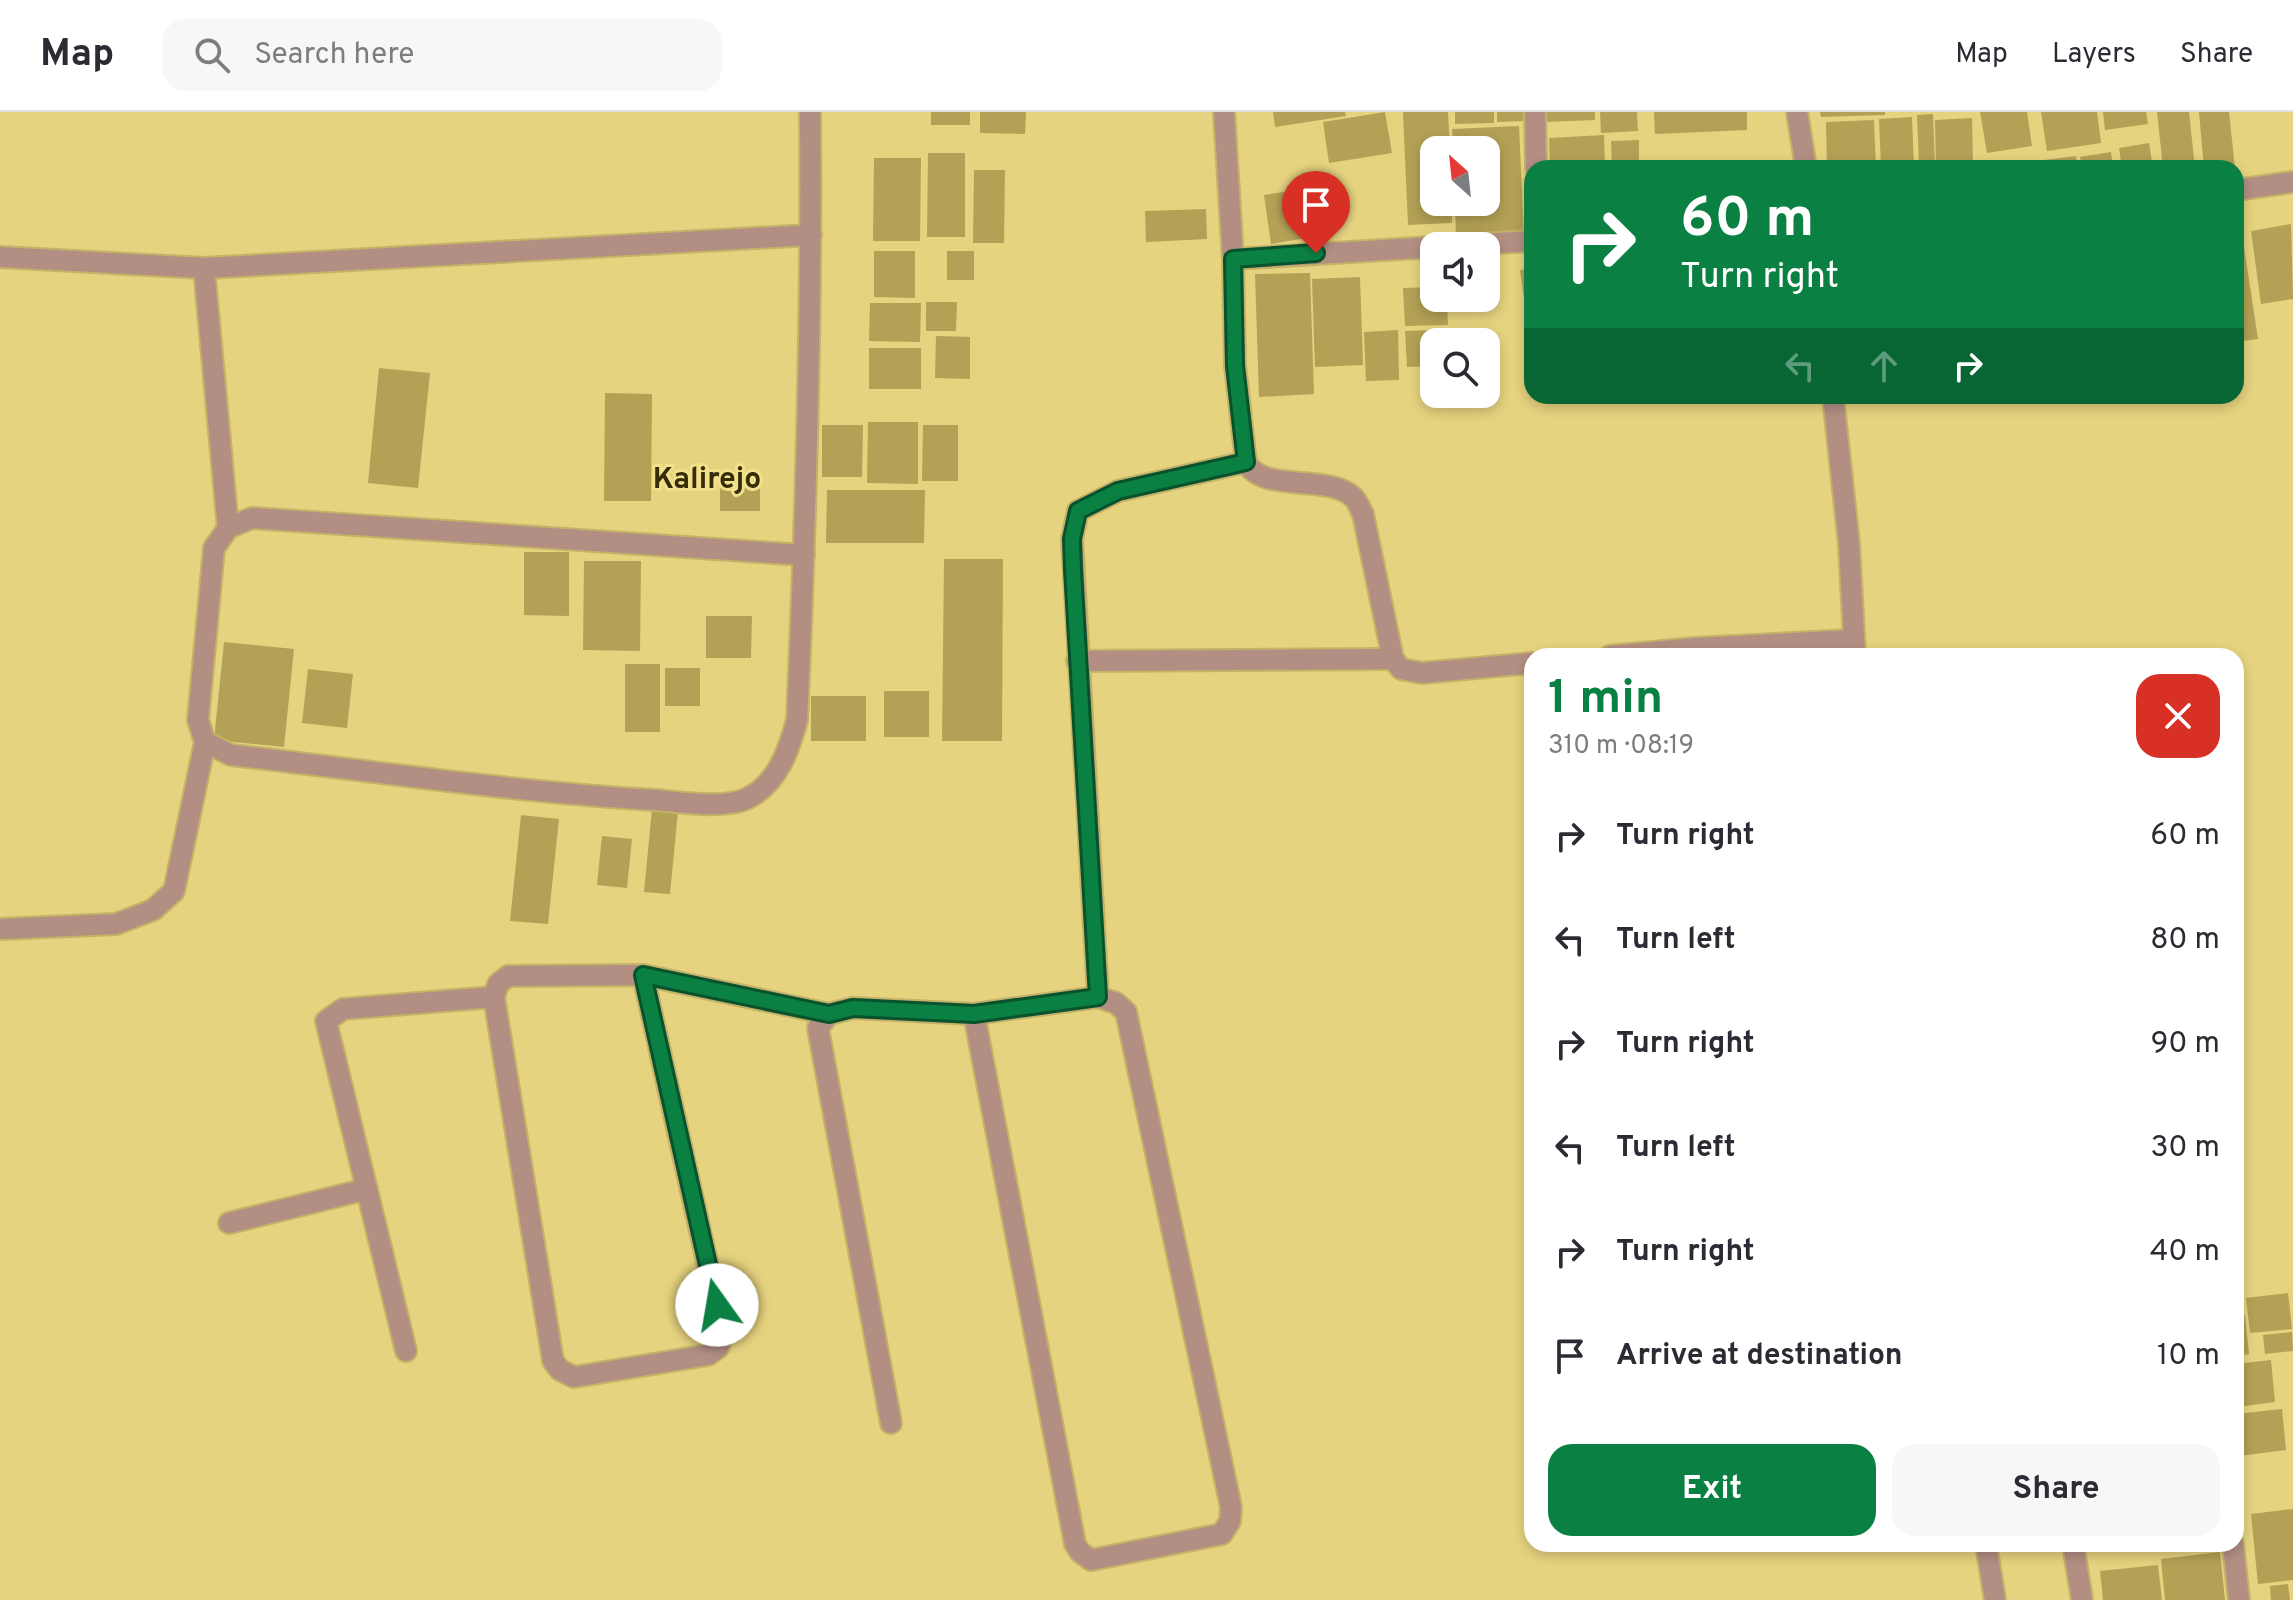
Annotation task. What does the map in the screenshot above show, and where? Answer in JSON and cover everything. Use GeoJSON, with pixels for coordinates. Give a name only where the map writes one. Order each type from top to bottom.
{"type":"FeatureCollection","features":[{"type":"Feature","properties":{"kind":"street"},"geometry":{"type":"LineString","coordinates":[[205,742],[231,755],[613,798],[713,804],[745,799],[772,779],[790,746],[797,720],[811,235],[810,112]]}},
{"type":"Feature","properties":{"kind":"street"},"geometry":{"type":"LineString","coordinates":[[1224,112],[1233,259],[1235,366],[1246,462],[1250,470],[1265,477],[1340,490],[1353,497],[1363,514],[1393,659],[1401,669],[1422,673],[1524,664]]}},
{"type":"Feature","properties":{"kind":"street"},"geometry":{"type":"LineString","coordinates":[[1535,112],[1536,160]]}},
{"type":"Feature","properties":{"kind":"street"},"geometry":{"type":"LineString","coordinates":[[1797,112],[1805,160]]}},
{"type":"Feature","properties":{"kind":"street"},"geometry":{"type":"LineString","coordinates":[[2244,189],[2293,182]]}},
{"type":"Feature","properties":{"kind":"street"},"geometry":{"type":"LineString","coordinates":[[0,257],[204,268],[811,235]]}},
{"type":"Feature","properties":{"kind":"street"},"geometry":{"type":"LineString","coordinates":[[1500,243],[1524,241]]}},
{"type":"Feature","properties":{"kind":"street"},"geometry":{"type":"LineString","coordinates":[[1233,259],[1420,248]]}},
{"type":"Feature","properties":{"kind":"street"},"geometry":{"type":"LineString","coordinates":[[204,268],[228,528]]}},
{"type":"Feature","properties":{"kind":"street"},"geometry":{"type":"LineString","coordinates":[[1695,648],[1854,648],[1849,544],[1834,404]]}},
{"type":"Feature","properties":{"kind":"street"},"geometry":{"type":"LineString","coordinates":[[1098,997],[1077,661],[1072,539],[1078,511],[1118,491],[1246,462]]}},
{"type":"Feature","properties":{"kind":"street"},"geometry":{"type":"LineString","coordinates":[[0,929],[116,924],[153,910],[174,891],[205,742],[198,720],[214,548],[228,528],[252,518],[804,555]]}},
{"type":"Feature","properties":{"kind":"street"},"geometry":{"type":"LineString","coordinates":[[1077,661],[1393,659]]}},
{"type":"Feature","properties":{"kind":"street"},"geometry":{"type":"LineString","coordinates":[[643,975],[723,1334],[718,1348],[708,1355],[574,1377],[560,1370],[553,1361],[494,997],[498,984],[508,976],[643,975],[829,1014],[853,1008],[974,1014],[1098,997],[1116,1003],[1126,1012],[1231,1507],[1230,1521],[1222,1534],[1091,1560],[1075,1544],[974,1014]]}},
{"type":"Feature","properties":{"kind":"street"},"geometry":{"type":"LineString","coordinates":[[406,1351],[326,1021],[343,1009],[494,997]]}},
{"type":"Feature","properties":{"kind":"street"},"geometry":{"type":"LineString","coordinates":[[829,1014],[818,1028],[891,1423]]}},
{"type":"Feature","properties":{"kind":"street"},"geometry":{"type":"LineString","coordinates":[[229,1223],[367,1189]]}},
{"type":"Feature","properties":{"kind":"street"},"geometry":{"type":"LineString","coordinates":[[1987,1552],[1995,1600]]}},
{"type":"Feature","properties":{"kind":"street"},"geometry":{"type":"LineString","coordinates":[[2074,1552],[2082,1600]]}},
{"type":"Feature","properties":{"kind":"street"},"geometry":{"type":"LineString","coordinates":[[2234,1552],[2239,1600]]}},
{"type":"Feature","properties":{"kind":"building"},"geometry":{"type":"Polygon","coordinates":[[[931,112],[970,112],[970,125],[931,125],[931,112]]]}},
{"type":"Feature","properties":{"kind":"building"},"geometry":{"type":"Polygon","coordinates":[[[980,112],[1026,112],[1025,134],[980,133],[980,112]]]}},
{"type":"Feature","properties":{"kind":"building"},"geometry":{"type":"Polygon","coordinates":[[[1273,112],[1345,112],[1346,116],[1275,127],[1273,112]]]}},
{"type":"Feature","properties":{"kind":"building"},"geometry":{"type":"Polygon","coordinates":[[[1385,112],[1392,153],[1329,163],[1323,122],[1385,112]]]}},
{"type":"Feature","properties":{"kind":"building"},"geometry":{"type":"Polygon","coordinates":[[[1403,112],[1448,112],[1449,136],[1420,136],[1420,216],[1452,216],[1452,223],[1408,225],[1403,112]]]}},
{"type":"Feature","properties":{"kind":"building"},"geometry":{"type":"Polygon","coordinates":[[[1455,112],[1494,112],[1494,123],[1455,124],[1455,112]]]}},
{"type":"Feature","properties":{"kind":"building"},"geometry":{"type":"Polygon","coordinates":[[[1497,112],[1525,112],[1525,121],[1497,122],[1497,112]]]}},
{"type":"Feature","properties":{"kind":"building"},"geometry":{"type":"Polygon","coordinates":[[[1545,112],[1595,112],[1595,120],[1545,122],[1545,112]]]}},
{"type":"Feature","properties":{"kind":"building"},"geometry":{"type":"Polygon","coordinates":[[[1600,112],[1637,112],[1638,131],[1601,133],[1600,112]]]}},
{"type":"Feature","properties":{"kind":"building"},"geometry":{"type":"Polygon","coordinates":[[[1654,112],[1747,112],[1747,130],[1655,134],[1654,112]]]}},
{"type":"Feature","properties":{"kind":"building"},"geometry":{"type":"Polygon","coordinates":[[[1820,112],[1885,112],[1885,115],[1821,117],[1820,112]]]}},
{"type":"Feature","properties":{"kind":"building"},"geometry":{"type":"Polygon","coordinates":[[[1980,112],[2027,112],[2032,146],[1987,153],[1980,112]]]}},
{"type":"Feature","properties":{"kind":"building"},"geometry":{"type":"Polygon","coordinates":[[[2041,112],[2097,112],[2101,143],[2047,151],[2041,112]]]}},
{"type":"Feature","properties":{"kind":"building"},"geometry":{"type":"Polygon","coordinates":[[[2103,112],[2146,112],[2148,124],[2105,130],[2103,112]]]}},
{"type":"Feature","properties":{"kind":"building"},"geometry":{"type":"Polygon","coordinates":[[[2157,112],[2189,112],[2194,160],[2162,160],[2157,112]]]}},
{"type":"Feature","properties":{"kind":"building"},"geometry":{"type":"Polygon","coordinates":[[[2199,112],[2229,112],[2234,160],[2203,160],[2199,112]]]}},
{"type":"Feature","properties":{"kind":"building"},"geometry":{"type":"Polygon","coordinates":[[[1933,114],[1935,160],[1919,160],[1917,115],[1933,114]]]}},
{"type":"Feature","properties":{"kind":"building"},"geometry":{"type":"Polygon","coordinates":[[[1912,117],[1914,160],[1881,160],[1879,119],[1912,117]]]}},
{"type":"Feature","properties":{"kind":"building"},"geometry":{"type":"Polygon","coordinates":[[[1972,118],[1973,160],[1936,160],[1935,120],[1972,118]]]}},
{"type":"Feature","properties":{"kind":"building"},"geometry":{"type":"Polygon","coordinates":[[[1874,120],[1876,160],[1827,160],[1826,122],[1874,120]]]}},
{"type":"Feature","properties":{"kind":"building"},"geometry":{"type":"Polygon","coordinates":[[[1519,126],[1524,236],[1500,237],[1500,232],[1456,232],[1455,216],[1500,216],[1500,136],[1452,136],[1452,129],[1519,126]]]}},
{"type":"Feature","properties":{"kind":"building"},"geometry":{"type":"Polygon","coordinates":[[[1604,135],[1605,160],[1550,160],[1549,138],[1604,135]]]}},
{"type":"Feature","properties":{"kind":"building"},"geometry":{"type":"Polygon","coordinates":[[[1639,140],[1639,160],[1612,160],[1611,141],[1639,140]]]}},
{"type":"Feature","properties":{"kind":"building"},"geometry":{"type":"Polygon","coordinates":[[[2149,143],[2152,160],[2121,160],[2119,148],[2149,143]]]}},
{"type":"Feature","properties":{"kind":"building"},"geometry":{"type":"Polygon","coordinates":[[[2111,152],[2112,160],[2081,160],[2080,157],[2111,152]]]}},
{"type":"Feature","properties":{"kind":"building"},"geometry":{"type":"Polygon","coordinates":[[[928,153],[965,153],[965,237],[927,237],[928,153]]]}},
{"type":"Feature","properties":{"kind":"building"},"geometry":{"type":"Polygon","coordinates":[[[2076,156],[2077,160],[2044,160],[2076,156]]]}},
{"type":"Feature","properties":{"kind":"building"},"geometry":{"type":"Polygon","coordinates":[[[874,158],[921,158],[920,241],[873,241],[874,158]]]}},
{"type":"Feature","properties":{"kind":"building"},"geometry":{"type":"Polygon","coordinates":[[[974,170],[1005,170],[1004,243],[973,243],[974,170]]]}},
{"type":"Feature","properties":{"kind":"building"},"geometry":{"type":"Polygon","coordinates":[[[1317,187],[1324,235],[1271,244],[1264,195],[1317,187]]]}},
{"type":"Feature","properties":{"kind":"building"},"geometry":{"type":"Polygon","coordinates":[[[1206,209],[1207,239],[1146,242],[1145,211],[1206,209]]]}},
{"type":"Feature","properties":{"kind":"building"},"geometry":{"type":"Polygon","coordinates":[[[2291,224],[2293,299],[2261,304],[2251,231],[2291,224]]]}},
{"type":"Feature","properties":{"kind":"building"},"geometry":{"type":"Polygon","coordinates":[[[2244,247],[2258,339],[2244,341],[2244,247]]]}},
{"type":"Feature","properties":{"kind":"building"},"geometry":{"type":"Polygon","coordinates":[[[874,251],[915,251],[915,298],[874,297],[874,251]]]}},
{"type":"Feature","properties":{"kind":"building"},"geometry":{"type":"Polygon","coordinates":[[[947,251],[974,251],[974,280],[947,280],[947,251]]]}},
{"type":"Feature","properties":{"kind":"building"},"geometry":{"type":"Polygon","coordinates":[[[1524,269],[1524,298],[1520,270],[1524,269]]]}},
{"type":"Feature","properties":{"kind":"building"},"geometry":{"type":"Polygon","coordinates":[[[1310,273],[1314,394],[1259,397],[1255,274],[1310,273]]]}},
{"type":"Feature","properties":{"kind":"building"},"geometry":{"type":"Polygon","coordinates":[[[1360,277],[1363,365],[1315,367],[1312,279],[1360,277]]]}},
{"type":"Feature","properties":{"kind":"building"},"geometry":{"type":"Polygon","coordinates":[[[1420,287],[1420,312],[1448,312],[1448,325],[1405,326],[1403,288],[1420,287]]]}},
{"type":"Feature","properties":{"kind":"building"},"geometry":{"type":"Polygon","coordinates":[[[926,302],[957,302],[956,331],[926,331],[926,302]]]}},
{"type":"Feature","properties":{"kind":"building"},"geometry":{"type":"Polygon","coordinates":[[[870,303],[921,303],[920,342],[869,341],[870,303]]]}},
{"type":"Feature","properties":{"kind":"building"},"geometry":{"type":"Polygon","coordinates":[[[1398,330],[1399,380],[1366,381],[1364,332],[1398,330]]]}},
{"type":"Feature","properties":{"kind":"building"},"geometry":{"type":"Polygon","coordinates":[[[1420,330],[1420,367],[1407,367],[1405,331],[1420,330]]]}},
{"type":"Feature","properties":{"kind":"building"},"geometry":{"type":"Polygon","coordinates":[[[936,336],[970,337],[970,379],[935,378],[936,336]]]}},
{"type":"Feature","properties":{"kind":"building"},"geometry":{"type":"Polygon","coordinates":[[[869,348],[921,348],[921,389],[869,389],[869,348]]]}},
{"type":"Feature","properties":{"kind":"building"},"geometry":{"type":"Polygon","coordinates":[[[379,368],[430,373],[418,488],[368,483],[379,368]]]}},
{"type":"Feature","properties":{"kind":"building"},"geometry":{"type":"Polygon","coordinates":[[[605,393],[652,394],[651,501],[604,501],[605,393]]]}},
{"type":"Feature","properties":{"kind":"building"},"geometry":{"type":"Polygon","coordinates":[[[868,422],[918,422],[918,484],[867,483],[868,422]]]}},
{"type":"Feature","properties":{"kind":"building"},"geometry":{"type":"Polygon","coordinates":[[[822,425],[863,425],[862,477],[822,477],[822,425]]]}},
{"type":"Feature","properties":{"kind":"building"},"geometry":{"type":"Polygon","coordinates":[[[923,425],[958,425],[958,481],[922,481],[923,425]]]}},
{"type":"Feature","properties":{"kind":"building"},"geometry":{"type":"Polygon","coordinates":[[[720,480],[760,480],[760,511],[720,511],[720,480]]]}},
{"type":"Feature","properties":{"kind":"building"},"geometry":{"type":"Polygon","coordinates":[[[827,490],[925,490],[924,543],[826,543],[827,490]]]}},
{"type":"Feature","properties":{"kind":"building"},"geometry":{"type":"Polygon","coordinates":[[[524,552],[569,552],[569,616],[524,615],[524,552]]]}},
{"type":"Feature","properties":{"kind":"building"},"geometry":{"type":"Polygon","coordinates":[[[944,559],[1003,559],[1002,741],[942,741],[944,559]]]}},
{"type":"Feature","properties":{"kind":"building"},"geometry":{"type":"Polygon","coordinates":[[[584,561],[641,561],[640,651],[583,650],[584,561]]]}},
{"type":"Feature","properties":{"kind":"building"},"geometry":{"type":"Polygon","coordinates":[[[706,616],[752,616],[751,658],[706,658],[706,616]]]}},
{"type":"Feature","properties":{"kind":"building"},"geometry":{"type":"Polygon","coordinates":[[[224,642],[294,649],[284,747],[214,740],[224,642]]]}},
{"type":"Feature","properties":{"kind":"building"},"geometry":{"type":"Polygon","coordinates":[[[625,664],[660,664],[660,732],[625,732],[625,664]]]}},
{"type":"Feature","properties":{"kind":"building"},"geometry":{"type":"Polygon","coordinates":[[[665,668],[700,668],[700,706],[665,706],[665,668]]]}},
{"type":"Feature","properties":{"kind":"building"},"geometry":{"type":"Polygon","coordinates":[[[308,669],[353,674],[347,728],[302,723],[308,669]]]}},
{"type":"Feature","properties":{"kind":"building"},"geometry":{"type":"Polygon","coordinates":[[[884,691],[929,691],[929,737],[884,737],[884,691]]]}},
{"type":"Feature","properties":{"kind":"building"},"geometry":{"type":"Polygon","coordinates":[[[811,696],[866,696],[866,741],[811,741],[811,696]]]}},
{"type":"Feature","properties":{"kind":"building"},"geometry":{"type":"Polygon","coordinates":[[[652,809],[678,811],[670,894],[644,892],[652,809]]]}},
{"type":"Feature","properties":{"kind":"building"},"geometry":{"type":"Polygon","coordinates":[[[521,815],[559,819],[548,924],[510,921],[521,815]]]}},
{"type":"Feature","properties":{"kind":"building"},"geometry":{"type":"Polygon","coordinates":[[[602,836],[632,839],[627,888],[597,885],[602,836]]]}},
{"type":"Feature","properties":{"kind":"building"},"geometry":{"type":"Polygon","coordinates":[[[2288,1293],[2292,1329],[2250,1333],[2246,1298],[2288,1293]]]}},
{"type":"Feature","properties":{"kind":"building"},"geometry":{"type":"Polygon","coordinates":[[[2244,1315],[2249,1354],[2244,1355],[2244,1315]]]}},
{"type":"Feature","properties":{"kind":"building"},"geometry":{"type":"Polygon","coordinates":[[[2292,1332],[2293,1351],[2265,1354],[2263,1335],[2292,1332]]]}},
{"type":"Feature","properties":{"kind":"building"},"geometry":{"type":"Polygon","coordinates":[[[2271,1360],[2275,1402],[2244,1406],[2244,1363],[2271,1360]]]}},
{"type":"Feature","properties":{"kind":"building"},"geometry":{"type":"Polygon","coordinates":[[[2282,1409],[2286,1450],[2244,1455],[2244,1413],[2282,1409]]]}},
{"type":"Feature","properties":{"kind":"building"},"geometry":{"type":"Polygon","coordinates":[[[2293,1509],[2293,1580],[2258,1584],[2251,1514],[2293,1509]]]}},
{"type":"Feature","properties":{"kind":"building"},"geometry":{"type":"Polygon","coordinates":[[[2220,1552],[2225,1600],[2165,1600],[2161,1559],[2220,1552]]]}},
{"type":"Feature","properties":{"kind":"building"},"geometry":{"type":"Polygon","coordinates":[[[2158,1565],[2162,1600],[2103,1600],[2100,1571],[2158,1565]]]}},
{"type":"Feature","properties":{"kind":"building"},"geometry":{"type":"Polygon","coordinates":[[[2288,1584],[2290,1600],[2271,1600],[2270,1586],[2288,1584]]]}},
{"type":"Feature","properties":{"kind":"district","name":"Kalirejo"},"geometry":{"type":"Point","coordinates":[707,480]}},
{"type":"Feature","properties":{"kind":"route"},"geometry":{"type":"LineString","coordinates":[[717,1305],[643,975],[829,1014],[853,1008],[974,1014],[1098,997],[1073,570],[1072,539],[1078,511],[1118,491],[1246,462],[1235,366],[1233,259],[1316,253]]}}]}
